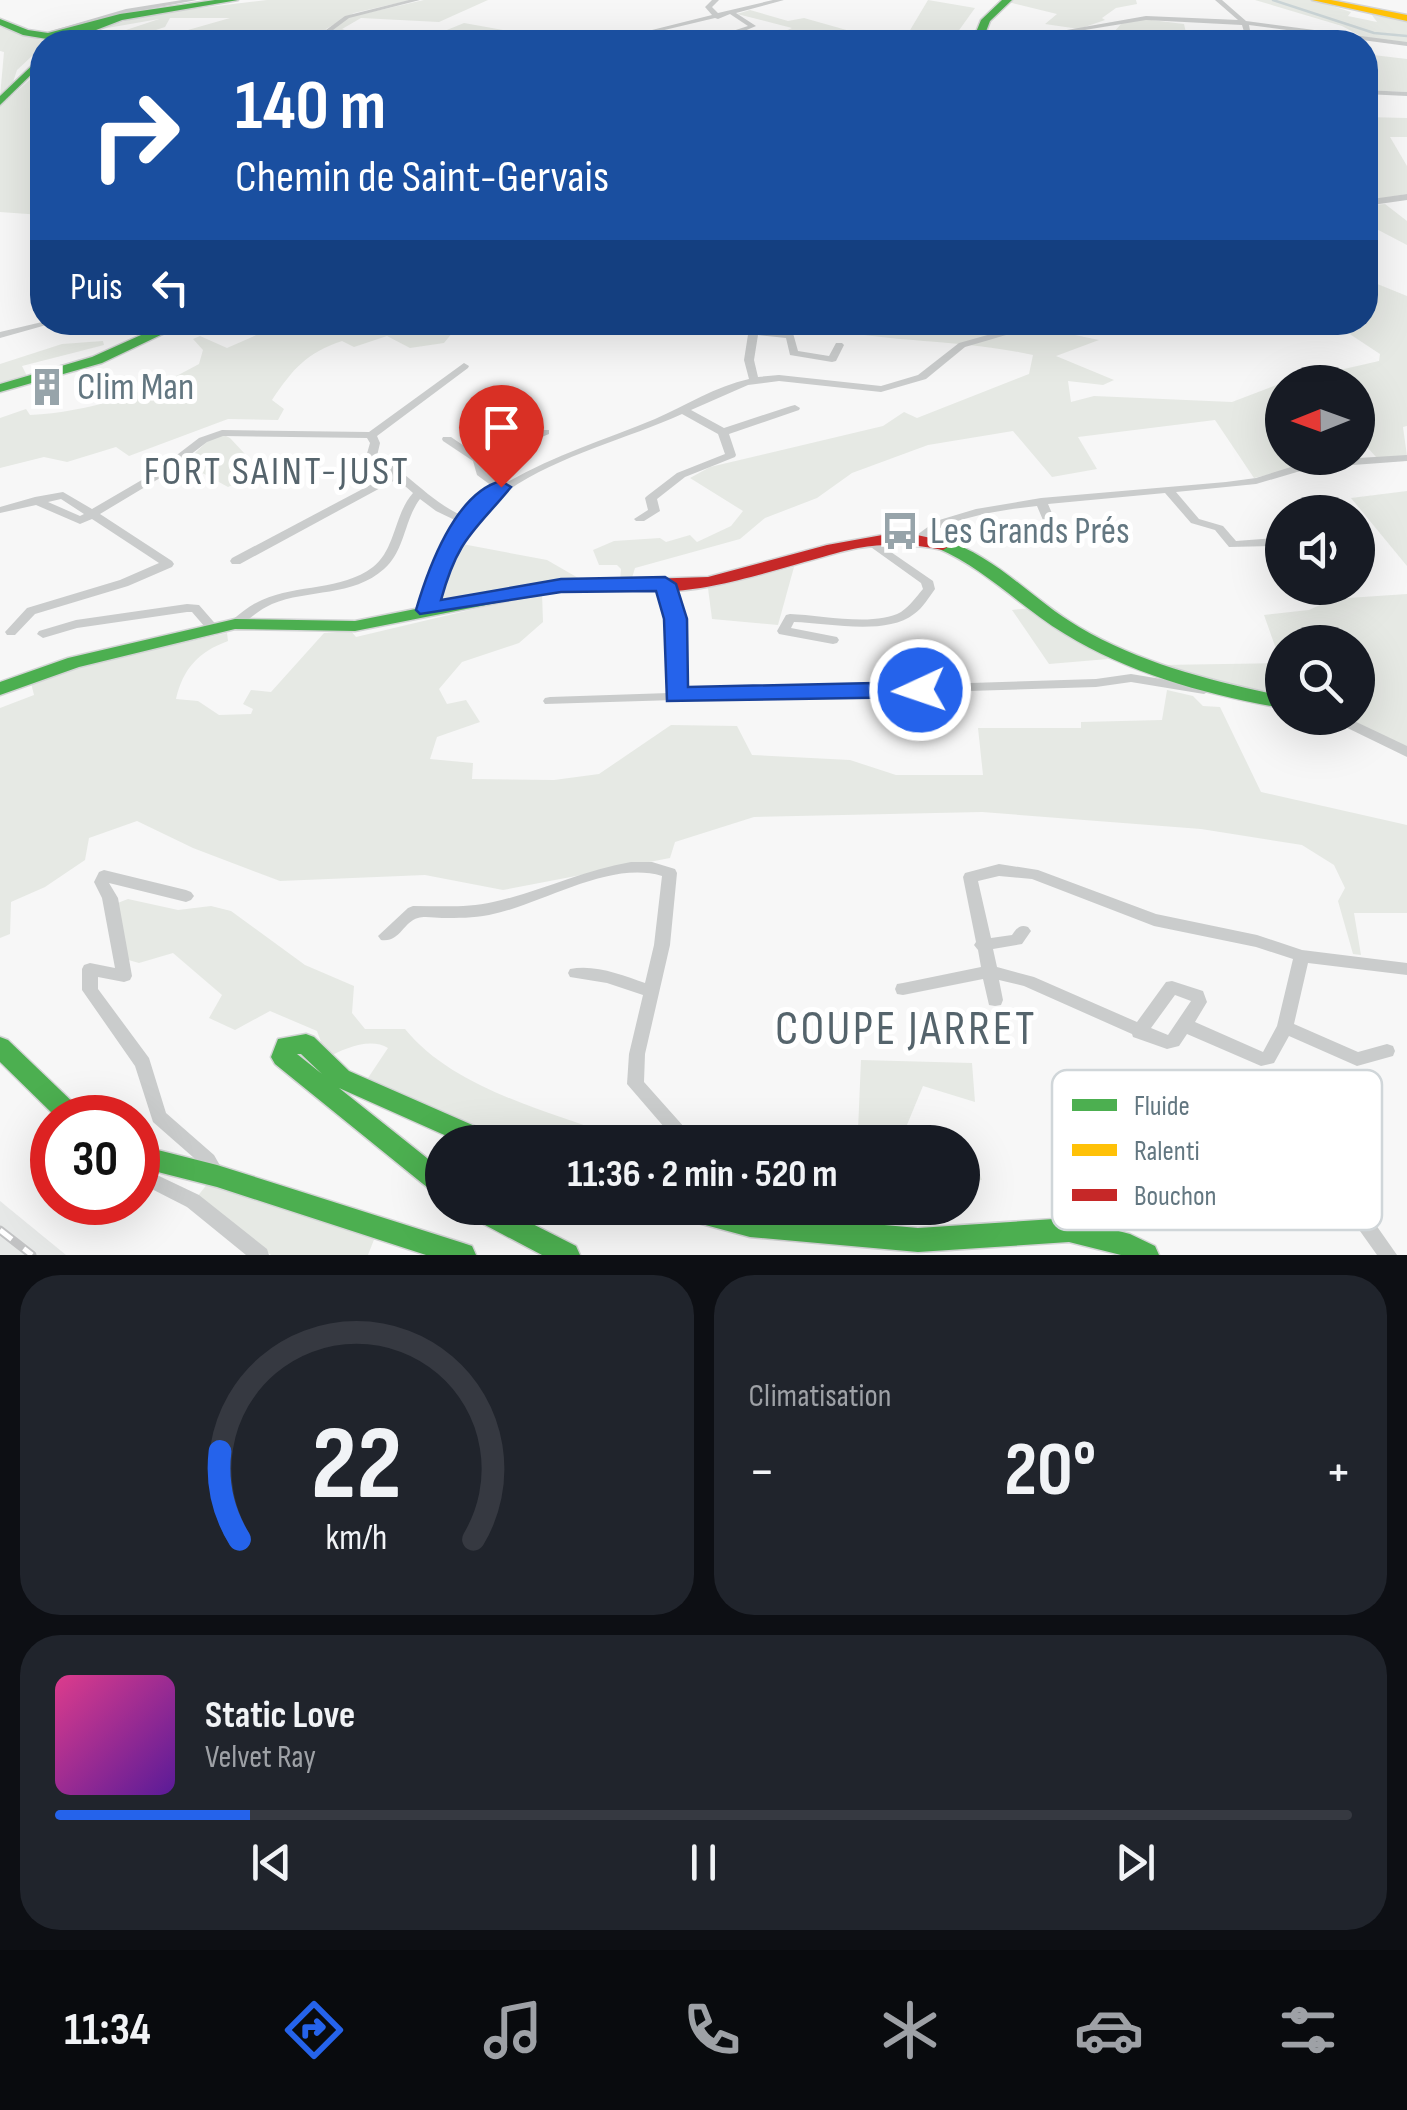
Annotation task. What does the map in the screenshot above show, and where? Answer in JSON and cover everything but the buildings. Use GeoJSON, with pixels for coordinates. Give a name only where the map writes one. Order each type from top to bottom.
{"type":"FeatureCollection","features":[{"type":"Feature","properties":{"kind":"main road"},"geometry":{"type":"LineString","coordinates":[[76,30],[104,21],[233,0]]}},
{"type":"Feature","properties":{"kind":"main road"},"geometry":{"type":"LineString","coordinates":[[982,30],[986,20],[1007,0]]}},
{"type":"Feature","properties":{"kind":"main road"},"geometry":{"type":"LineString","coordinates":[[1317,0],[1407,18]]}},
{"type":"Feature","properties":{"kind":"main road"},"geometry":{"type":"LineString","coordinates":[[0,22],[30,31]]}},
{"type":"Feature","properties":{"kind":"main road"},"geometry":{"type":"LineString","coordinates":[[0,102],[30,71]]}},
{"type":"Feature","properties":{"kind":"main road"},"geometry":{"type":"LineString","coordinates":[[0,388],[97,360],[153,335]]}},
{"type":"Feature","properties":{"kind":"main road"},"geometry":{"type":"LineString","coordinates":[[0,689],[74,662],[235,624],[355,626],[561,585],[724,580],[872,542],[920,537],[972,555],[1097,646],[1146,668],[1222,691],[1265,699]]}},
{"type":"Feature","properties":{"kind":"main road"},"geometry":{"type":"LineString","coordinates":[[425,1170],[283,1057],[286,1046],[306,1044],[341,1078],[446,1125]]}},
{"type":"Feature","properties":{"kind":"main road"},"geometry":{"type":"LineString","coordinates":[[0,1047],[49,1095]]}},
{"type":"Feature","properties":{"kind":"main road"},"geometry":{"type":"LineString","coordinates":[[160,1162],[217,1176],[462,1255]]}},
{"type":"Feature","properties":{"kind":"main road"},"geometry":{"type":"LineString","coordinates":[[510,1225],[567,1255]]}},
{"type":"Feature","properties":{"kind":"main road"},"geometry":{"type":"LineString","coordinates":[[766,1225],[930,1240],[1006,1229],[1052,1229]]}},
{"type":"Feature","properties":{"kind":"main road"},"geometry":{"type":"LineString","coordinates":[[1076,1230],[1101,1234],[1146,1255]]}},
{"type":"Feature","properties":{"kind":"street"},"geometry":{"type":"LineString","coordinates":[[74,30],[126,11],[194,0]]}},
{"type":"Feature","properties":{"kind":"street"},"geometry":{"type":"LineString","coordinates":[[329,30],[343,18],[418,0]]}},
{"type":"Feature","properties":{"kind":"street"},"geometry":{"type":"LineString","coordinates":[[716,0],[708,7],[718,17]]}},
{"type":"Feature","properties":{"kind":"street"},"geometry":{"type":"LineString","coordinates":[[660,30],[781,0]]}},
{"type":"Feature","properties":{"kind":"street"},"geometry":{"type":"LineString","coordinates":[[1218,0],[1245,23],[1247,30]]}},
{"type":"Feature","properties":{"kind":"street"},"geometry":{"type":"LineString","coordinates":[[732,13],[753,24],[739,30]]}},
{"type":"Feature","properties":{"kind":"street"},"geometry":{"type":"LineString","coordinates":[[1081,30],[1122,19],[1245,23],[1299,30]]}},
{"type":"Feature","properties":{"kind":"street"},"geometry":{"type":"LineString","coordinates":[[1378,40],[1407,44]]}},
{"type":"Feature","properties":{"kind":"street"},"geometry":{"type":"LineString","coordinates":[[1378,93],[1407,94]]}},
{"type":"Feature","properties":{"kind":"street"},"geometry":{"type":"LineString","coordinates":[[1378,201],[1407,197]]}},
{"type":"Feature","properties":{"kind":"street"},"geometry":{"type":"LineString","coordinates":[[0,336],[30,328]]}},
{"type":"Feature","properties":{"kind":"street"},"geometry":{"type":"LineString","coordinates":[[753,335],[749,360],[754,380]]}},
{"type":"Feature","properties":{"kind":"street"},"geometry":{"type":"LineString","coordinates":[[786,335],[790,336],[793,354],[800,357],[832,360],[839,346]]}},
{"type":"Feature","properties":{"kind":"street"},"geometry":{"type":"LineString","coordinates":[[428,610],[439,567],[466,521],[501,487],[538,467],[754,380],[881,389],[922,377],[962,345],[999,335]]}},
{"type":"Feature","properties":{"kind":"street"},"geometry":{"type":"LineString","coordinates":[[0,510],[35,500],[74,522],[156,476],[212,436],[236,432],[372,435],[464,366]]}},
{"type":"Feature","properties":{"kind":"street"},"geometry":{"type":"LineString","coordinates":[[723,432],[795,408]]}},
{"type":"Feature","properties":{"kind":"street"},"geometry":{"type":"LineString","coordinates":[[640,519],[655,508],[651,498],[682,475],[731,455],[723,432],[684,411]]}},
{"type":"Feature","properties":{"kind":"street"},"geometry":{"type":"LineString","coordinates":[[478,460],[545,432]]}},
{"type":"Feature","properties":{"kind":"street"},"geometry":{"type":"LineString","coordinates":[[372,435],[375,444],[371,457],[401,473],[445,515],[466,521]]}},
{"type":"Feature","properties":{"kind":"street"},"geometry":{"type":"LineString","coordinates":[[447,438],[478,460],[481,473],[501,487]]}},
{"type":"Feature","properties":{"kind":"street"},"geometry":{"type":"LineString","coordinates":[[920,537],[936,522],[1041,501],[1257,480],[1305,467],[1407,458]]}},
{"type":"Feature","properties":{"kind":"street"},"geometry":{"type":"LineString","coordinates":[[236,561],[401,473]]}},
{"type":"Feature","properties":{"kind":"street"},"geometry":{"type":"LineString","coordinates":[[1168,490],[1194,522],[1219,528],[1233,545],[1265,543]]}},
{"type":"Feature","properties":{"kind":"street"},"geometry":{"type":"LineString","coordinates":[[235,624],[284,595],[353,583],[378,570],[420,493]]}},
{"type":"Feature","properties":{"kind":"street"},"geometry":{"type":"LineString","coordinates":[[1041,501],[1057,539]]}},
{"type":"Feature","properties":{"kind":"street"},"geometry":{"type":"LineString","coordinates":[[11,632],[31,611],[124,583],[168,564],[91,514]]}},
{"type":"Feature","properties":{"kind":"street"},"geometry":{"type":"LineString","coordinates":[[833,640],[783,631],[790,618],[858,622],[898,618],[912,610],[929,588],[927,581],[872,542]]}},
{"type":"Feature","properties":{"kind":"street"},"geometry":{"type":"LineString","coordinates":[[665,584],[676,619],[676,695]]}},
{"type":"Feature","properties":{"kind":"street"},"geometry":{"type":"LineString","coordinates":[[43,634],[76,624],[195,608],[215,631]]}},
{"type":"Feature","properties":{"kind":"street"},"geometry":{"type":"LineString","coordinates":[[550,701],[835,694],[1096,683],[1121,678],[1222,691]]}},
{"type":"Feature","properties":{"kind":"street"},"geometry":{"type":"LineString","coordinates":[[1372,735],[1407,752]]}},
{"type":"Feature","properties":{"kind":"street"},"geometry":{"type":"LineString","coordinates":[[386,936],[413,912],[487,910],[573,880],[664,870],[672,879],[635,1084],[672,1125]]}},
{"type":"Feature","properties":{"kind":"street"},"geometry":{"type":"LineString","coordinates":[[995,1000],[970,877],[1012,871],[1044,878],[1136,916],[1257,941],[1302,956],[1407,969]]}},
{"type":"Feature","properties":{"kind":"street"},"geometry":{"type":"LineString","coordinates":[[186,896],[104,876],[101,882],[110,898],[124,976],[90,970],[88,977],[90,990],[142,1063],[159,1116],[208,1160],[217,1176]]}},
{"type":"Feature","properties":{"kind":"street"},"geometry":{"type":"LineString","coordinates":[[982,944],[1017,940],[1023,930]]}},
{"type":"Feature","properties":{"kind":"street"},"geometry":{"type":"LineString","coordinates":[[1184,1025],[1261,1059],[1268,1058],[1285,1027],[1302,956]]}},
{"type":"Feature","properties":{"kind":"street"},"geometry":{"type":"LineString","coordinates":[[903,989],[990,971],[1028,981],[1140,1032],[1172,1041],[1199,1002],[1197,996],[1172,987],[1140,1032]]}},
{"type":"Feature","properties":{"kind":"street"},"geometry":{"type":"LineString","coordinates":[[576,973],[651,991]]}},
{"type":"Feature","properties":{"kind":"street"},"geometry":{"type":"LineString","coordinates":[[1285,1027],[1357,1059],[1387,1050]]}},
{"type":"Feature","properties":{"kind":"street"},"geometry":{"type":"LineString","coordinates":[[160,1185],[193,1201],[260,1255]]}},
{"type":"Feature","properties":{"kind":"street"},"geometry":{"type":"LineString","coordinates":[[826,1225],[828,1230]]}},
{"type":"Feature","properties":{"kind":"street"},"geometry":{"type":"LineString","coordinates":[[1369,1230],[1388,1255]]}},
{"type":"Feature","properties":{"kind":"shaded area"},"geometry":{"type":"Polygon","coordinates":[[[267,0],[411,0],[354,13],[326,30],[188,30],[230,18],[170,18],[165,27],[156,30],[126,30],[159,19],[94,30],[150,14],[267,0]]]}},
{"type":"Feature","properties":{"kind":"shaded area"},"geometry":{"type":"Polygon","coordinates":[[[424,0],[488,0],[439,22],[361,18],[342,29],[345,30],[333,30],[349,17],[424,0]]]}},
{"type":"Feature","properties":{"kind":"shaded area"},"geometry":{"type":"Polygon","coordinates":[[[928,0],[975,8],[959,30],[910,30],[928,0]]]}},
{"type":"Feature","properties":{"kind":"shaded area"},"geometry":{"type":"Polygon","coordinates":[[[1136,0],[1137,4],[1116,8],[1102,18],[1105,20],[1079,29],[1045,24],[1057,14],[1008,2],[1136,0]]]}},
{"type":"Feature","properties":{"kind":"shaded area"},"geometry":{"type":"Polygon","coordinates":[[[1255,0],[1314,0],[1351,12],[1348,16],[1377,22],[1372,15],[1407,19],[1407,44],[1378,40],[1378,30],[1349,30],[1255,0]]]}},
{"type":"Feature","properties":{"kind":"shaded area"},"geometry":{"type":"Polygon","coordinates":[[[750,10],[788,21],[804,18],[846,30],[787,30],[792,28],[737,14],[750,10]]]}},
{"type":"Feature","properties":{"kind":"shaded area"},"geometry":{"type":"Polygon","coordinates":[[[1143,19],[1184,24],[1185,30],[1116,30],[1122,23],[1143,19]]]}},
{"type":"Feature","properties":{"kind":"shaded area"},"geometry":{"type":"Polygon","coordinates":[[[464,23],[503,30],[447,30],[464,23]]]}},
{"type":"Feature","properties":{"kind":"shaded area"},"geometry":{"type":"Polygon","coordinates":[[[0,27],[30,37],[30,58],[17,70],[11,88],[0,97],[4,52],[0,51],[0,27]]]}},
{"type":"Feature","properties":{"kind":"shaded area"},"geometry":{"type":"Polygon","coordinates":[[[1378,56],[1407,59],[1407,92],[1378,91],[1378,56]]]}},
{"type":"Feature","properties":{"kind":"shaded area"},"geometry":{"type":"Polygon","coordinates":[[[30,80],[30,214],[0,212],[0,106],[30,80]]]}},
{"type":"Feature","properties":{"kind":"shaded area"},"geometry":{"type":"Polygon","coordinates":[[[1378,117],[1407,118],[1407,137],[1390,137],[1407,166],[1407,194],[1378,199],[1378,117]]]}},
{"type":"Feature","properties":{"kind":"shaded area"},"geometry":{"type":"Polygon","coordinates":[[[1385,204],[1407,221],[1407,245],[1378,230],[1378,205],[1385,204]]]}},
{"type":"Feature","properties":{"kind":"shaded area"},"geometry":{"type":"Polygon","coordinates":[[[1378,284],[1407,296],[1407,426],[1403,427],[1407,456],[1375,456],[1375,365],[1361,365],[1379,361],[1380,354],[1351,335],[1378,335],[1378,284]]]}},
{"type":"Feature","properties":{"kind":"shaded area"},"geometry":{"type":"Polygon","coordinates":[[[256,335],[451,335],[444,343],[410,348],[387,336],[354,347],[342,341],[319,351],[301,363],[272,400],[284,409],[278,420],[228,419],[129,456],[116,447],[67,462],[44,457],[0,468],[0,418],[26,409],[30,415],[74,410],[159,384],[199,364],[203,350],[193,339],[200,336],[227,348],[256,335]]]}},
{"type":"Feature","properties":{"kind":"shaded area"},"geometry":{"type":"Polygon","coordinates":[[[870,335],[1075,335],[1099,340],[1056,356],[1114,380],[1103,385],[1068,381],[1071,402],[1094,396],[1232,402],[1265,389],[1267,475],[1254,478],[1215,420],[1078,437],[1097,469],[1052,477],[1013,431],[928,445],[852,473],[817,498],[765,518],[740,539],[635,568],[631,581],[620,580],[621,569],[617,565],[599,565],[593,550],[614,541],[660,538],[666,542],[690,535],[697,542],[731,526],[743,511],[690,478],[710,467],[883,426],[904,412],[917,418],[1029,374],[1033,355],[870,335]]]}},
{"type":"Feature","properties":{"kind":"shaded area"},"geometry":{"type":"Polygon","coordinates":[[[103,341],[104,345],[22,366],[28,378],[0,386],[0,364],[62,344],[103,341]]]}},
{"type":"Feature","properties":{"kind":"shaded area"},"geometry":{"type":"Polygon","coordinates":[[[224,435],[262,472],[228,487],[184,463],[210,439],[224,435]]]}},
{"type":"Feature","properties":{"kind":"shaded area"},"geometry":{"type":"Polygon","coordinates":[[[1407,491],[1407,566],[1375,527],[1375,495],[1407,491]]]}},
{"type":"Feature","properties":{"kind":"shaded area"},"geometry":{"type":"Polygon","coordinates":[[[457,543],[547,560],[580,579],[474,601],[434,604],[457,543]]]}},
{"type":"Feature","properties":{"kind":"shaded area"},"geometry":{"type":"Polygon","coordinates":[[[794,567],[778,625],[712,619],[708,588],[794,567]]]}},
{"type":"Feature","properties":{"kind":"shaded area"},"geometry":{"type":"Polygon","coordinates":[[[542,593],[543,622],[519,643],[462,662],[439,689],[447,704],[466,700],[480,722],[437,737],[430,759],[473,763],[472,779],[554,780],[599,774],[671,725],[737,726],[752,755],[850,760],[896,775],[983,775],[978,728],[1081,728],[1081,722],[1162,720],[1167,690],[1193,696],[1203,706],[1220,707],[1261,792],[1407,825],[1407,913],[1354,913],[1361,955],[1353,954],[1338,901],[1345,888],[1334,865],[1302,845],[1201,829],[982,812],[754,817],[675,842],[670,858],[503,890],[425,875],[280,881],[193,848],[137,821],[89,838],[85,860],[45,887],[11,902],[10,934],[0,938],[0,708],[34,695],[31,683],[64,669],[227,633],[228,641],[208,650],[193,663],[176,699],[198,701],[219,715],[251,714],[253,709],[243,704],[251,690],[271,692],[324,633],[351,631],[356,637],[542,593]]]}},
{"type":"Feature","properties":{"kind":"shaded area"},"geometry":{"type":"Polygon","coordinates":[[[1407,594],[1407,748],[1375,732],[1375,625],[1268,625],[1264,615],[1309,610],[1320,605],[1375,605],[1375,596],[1407,594]]]}},
{"type":"Feature","properties":{"kind":"shaded area"},"geometry":{"type":"Polygon","coordinates":[[[1031,608],[1108,659],[1049,664],[1012,610],[1031,608]]]}},
{"type":"Feature","properties":{"kind":"shaded area"},"geometry":{"type":"Polygon","coordinates":[[[1265,663],[1265,694],[1163,670],[1161,665],[1265,663]]]}},
{"type":"Feature","properties":{"kind":"shaded area"},"geometry":{"type":"Polygon","coordinates":[[[128,899],[178,910],[211,906],[231,911],[305,965],[354,986],[352,1013],[365,1029],[405,1029],[425,1050],[475,1082],[583,1125],[473,1125],[366,1081],[388,1048],[381,1045],[358,1045],[327,1058],[317,1031],[270,1011],[235,1030],[209,1018],[222,995],[173,953],[139,963],[125,959],[115,904],[128,899]]]}},
{"type":"Feature","properties":{"kind":"shaded area"},"geometry":{"type":"Polygon","coordinates":[[[861,1060],[972,1063],[975,1102],[923,1086],[907,1125],[858,1125],[861,1060]]]}},
{"type":"Feature","properties":{"kind":"shaded area"},"geometry":{"type":"Polygon","coordinates":[[[208,1183],[375,1237],[368,1255],[271,1255],[197,1197],[208,1183]]]}},
{"type":"Feature","properties":{"kind":"shaded area"},"geometry":{"type":"Polygon","coordinates":[[[0,1201],[66,1255],[0,1255],[0,1201]]]}},
{"type":"Feature","properties":{"kind":"waterway"},"geometry":{"type":"LineString","coordinates":[[1273,0],[1365,30]]}},
{"type":"Feature","properties":{"kind":"waterway"},"geometry":{"type":"LineString","coordinates":[[1378,33],[1407,36]]}},
{"type":"Feature","properties":{"kind":"railway"},"geometry":{"type":"LineString","coordinates":[[0,1230],[32,1255]]}},
{"type":"Feature","properties":{"kind":"traffic: fast"},"geometry":{"type":"LineString","coordinates":[[88,30],[120,17],[233,0]]}},
{"type":"Feature","properties":{"kind":"traffic: fast"},"geometry":{"type":"LineString","coordinates":[[982,30],[986,20],[1007,0]]}},
{"type":"Feature","properties":{"kind":"traffic: fast"},"geometry":{"type":"LineString","coordinates":[[70,30],[104,21]]}},
{"type":"Feature","properties":{"kind":"traffic: fast"},"geometry":{"type":"LineString","coordinates":[[0,22],[30,34]]}},
{"type":"Feature","properties":{"kind":"traffic: fast"},"geometry":{"type":"LineString","coordinates":[[0,102],[30,71]]}},
{"type":"Feature","properties":{"kind":"traffic: fast"},"geometry":{"type":"LineString","coordinates":[[0,388],[97,360],[153,335]]}},
{"type":"Feature","properties":{"kind":"traffic: fast"},"geometry":{"type":"LineString","coordinates":[[943,545],[994,572],[1055,619],[1096,644],[1200,683],[1265,698]]}},
{"type":"Feature","properties":{"kind":"traffic: fast"},"geometry":{"type":"LineString","coordinates":[[0,689],[74,662],[235,624],[355,626],[556,586],[646,584]]}},
{"type":"Feature","properties":{"kind":"traffic: fast"},"geometry":{"type":"LineString","coordinates":[[425,1170],[283,1057],[286,1046],[306,1044],[341,1078],[446,1125]]}},
{"type":"Feature","properties":{"kind":"traffic: fast"},"geometry":{"type":"LineString","coordinates":[[0,1047],[50,1095]]}},
{"type":"Feature","properties":{"kind":"traffic: fast"},"geometry":{"type":"LineString","coordinates":[[160,1162],[217,1176],[463,1255]]}},
{"type":"Feature","properties":{"kind":"traffic: fast"},"geometry":{"type":"LineString","coordinates":[[510,1225],[567,1255]]}},
{"type":"Feature","properties":{"kind":"traffic: fast"},"geometry":{"type":"LineString","coordinates":[[750,1225],[918,1240],[1069,1230],[1121,1242],[1146,1255]]}},
{"type":"Feature","properties":{"kind":"traffic: slow"},"geometry":{"type":"LineString","coordinates":[[1317,0],[1407,18]]}},
{"type":"Feature","properties":{"kind":"traffic: jam"},"geometry":{"type":"LineString","coordinates":[[646,584],[708,582],[827,550],[888,539],[917,539],[943,545]]}},
{"type":"Feature","properties":{"kind":"place","name":"Clim Man"},"geometry":{"type":"Point","coordinates":[47,387]}},
{"type":"Feature","properties":{"kind":"place","name":"Les Grands Prés"},"geometry":{"type":"Point","coordinates":[900,531]}},
{"type":"Feature","properties":{"kind":"district","name":"FORT SAINT-JUST"},"geometry":{"type":"Point","coordinates":[277,472]}},
{"type":"Feature","properties":{"kind":"district","name":"COUPE JARRET"},"geometry":{"type":"Point","coordinates":[906,1029]}},
{"type":"Feature","properties":{"kind":"route"},"geometry":{"type":"LineString","coordinates":[[501,487],[478,507],[455,537],[439,567],[428,610],[561,585],[665,584],[676,619],[676,695],[920,690]]}}]}
